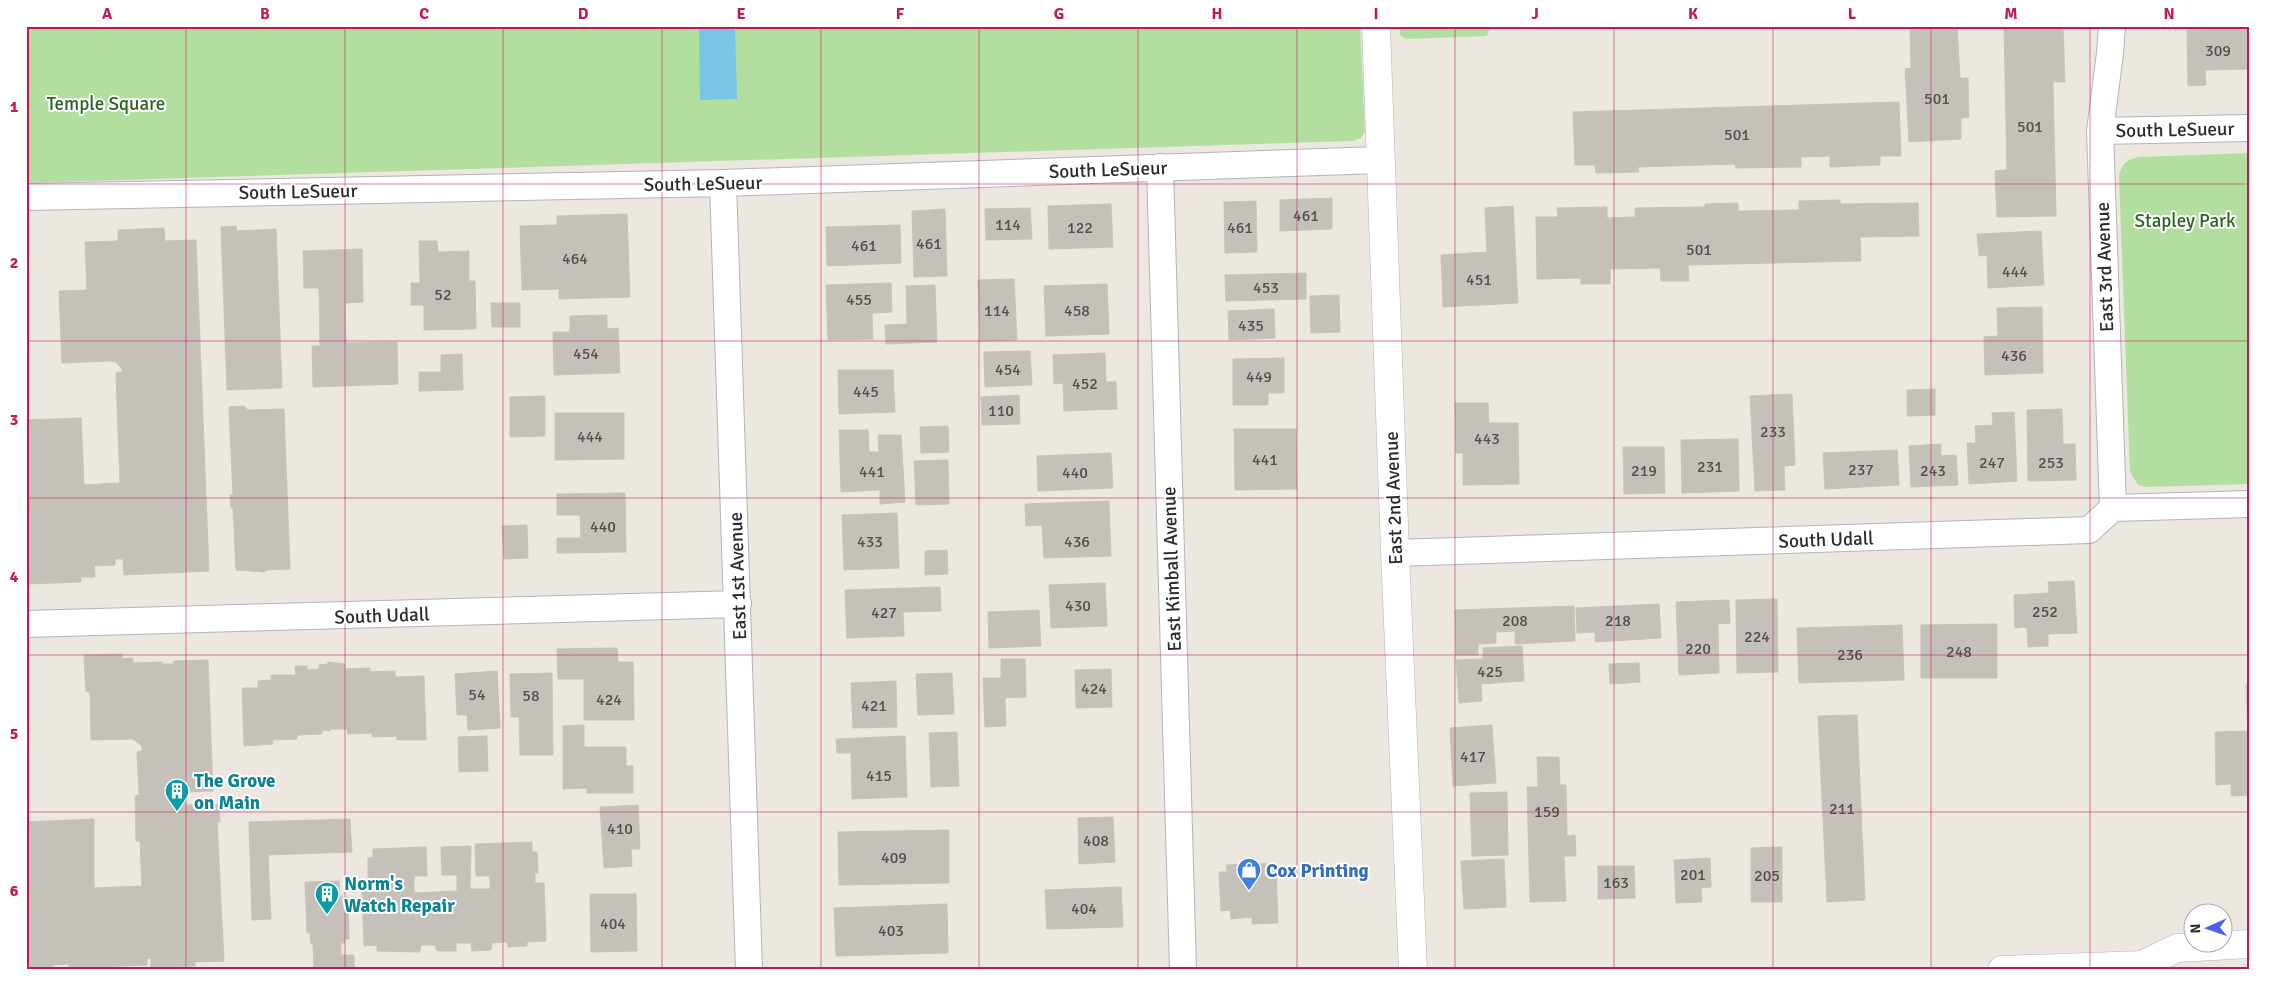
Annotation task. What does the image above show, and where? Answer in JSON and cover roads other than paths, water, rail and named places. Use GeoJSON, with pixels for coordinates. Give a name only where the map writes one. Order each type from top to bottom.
{"type":"FeatureCollection","features":[{"type":"Feature","properties":{"kind":"street","name":"East 2nd Avenue"},"geometry":{"type":"LineString","coordinates":[[1376,26],[1379,160],[1413,970]]}},
{"type":"Feature","properties":{"kind":"street","name":"East 3rd Avenue"},"geometry":{"type":"LineString","coordinates":[[2112,26],[2100,131],[2113,508]]}},
{"type":"Feature","properties":{"kind":"street","name":"South LeSueur"},"geometry":{"type":"LineString","coordinates":[[2100,131],[2250,128]]}},
{"type":"Feature","properties":{"kind":"street","name":"South LeSueur"},"geometry":{"type":"LineString","coordinates":[[26,197],[724,182],[1379,160]]}},
{"type":"Feature","properties":{"kind":"street","name":"East Kimball Avenue"},"geometry":{"type":"LineString","coordinates":[[1160,167],[1183,970]]}},
{"type":"Feature","properties":{"kind":"street","name":"East 1st Avenue"},"geometry":{"type":"LineString","coordinates":[[724,182],[749,970]]}},
{"type":"Feature","properties":{"kind":"street"},"geometry":{"type":"LineString","coordinates":[[2113,508],[2250,504]]}},
{"type":"Feature","properties":{"kind":"street","name":"South Udall"},"geometry":{"type":"LineString","coordinates":[[1395,552],[2089,530],[2113,508]]}},
{"type":"Feature","properties":{"kind":"street","name":"South Udall"},"geometry":{"type":"LineString","coordinates":[[26,624],[738,604]]}},
{"type":"Feature","properties":{"kind":"street"},"geometry":{"type":"LineString","coordinates":[[2002,970],[2146,967],[2177,948],[2250,944]]}},
{"type":"Feature","properties":{"kind":"water"},"geometry":{"type":"Polygon","coordinates":[[[699,26],[735,26],[737,99],[700,100],[699,26]]]}},
{"type":"Feature","properties":{"kind":"place","name":"The Grove on Main"},"geometry":{"type":"Point","coordinates":[177,812]}},
{"type":"Feature","properties":{"kind":"place","name":"Cox Printing"},"geometry":{"type":"Point","coordinates":[1249,891]}},
{"type":"Feature","properties":{"kind":"place","name":"Norm's Watch Repair"},"geometry":{"type":"Point","coordinates":[327,915]}},
{"type":"Feature","properties":{"kind":"park label","name":"Temple Square"},"geometry":{"type":"Point","coordinates":[106,103]}},
{"type":"Feature","properties":{"kind":"park label","name":"Stapley Park"},"geometry":{"type":"Point","coordinates":[2185,220]}}]}
